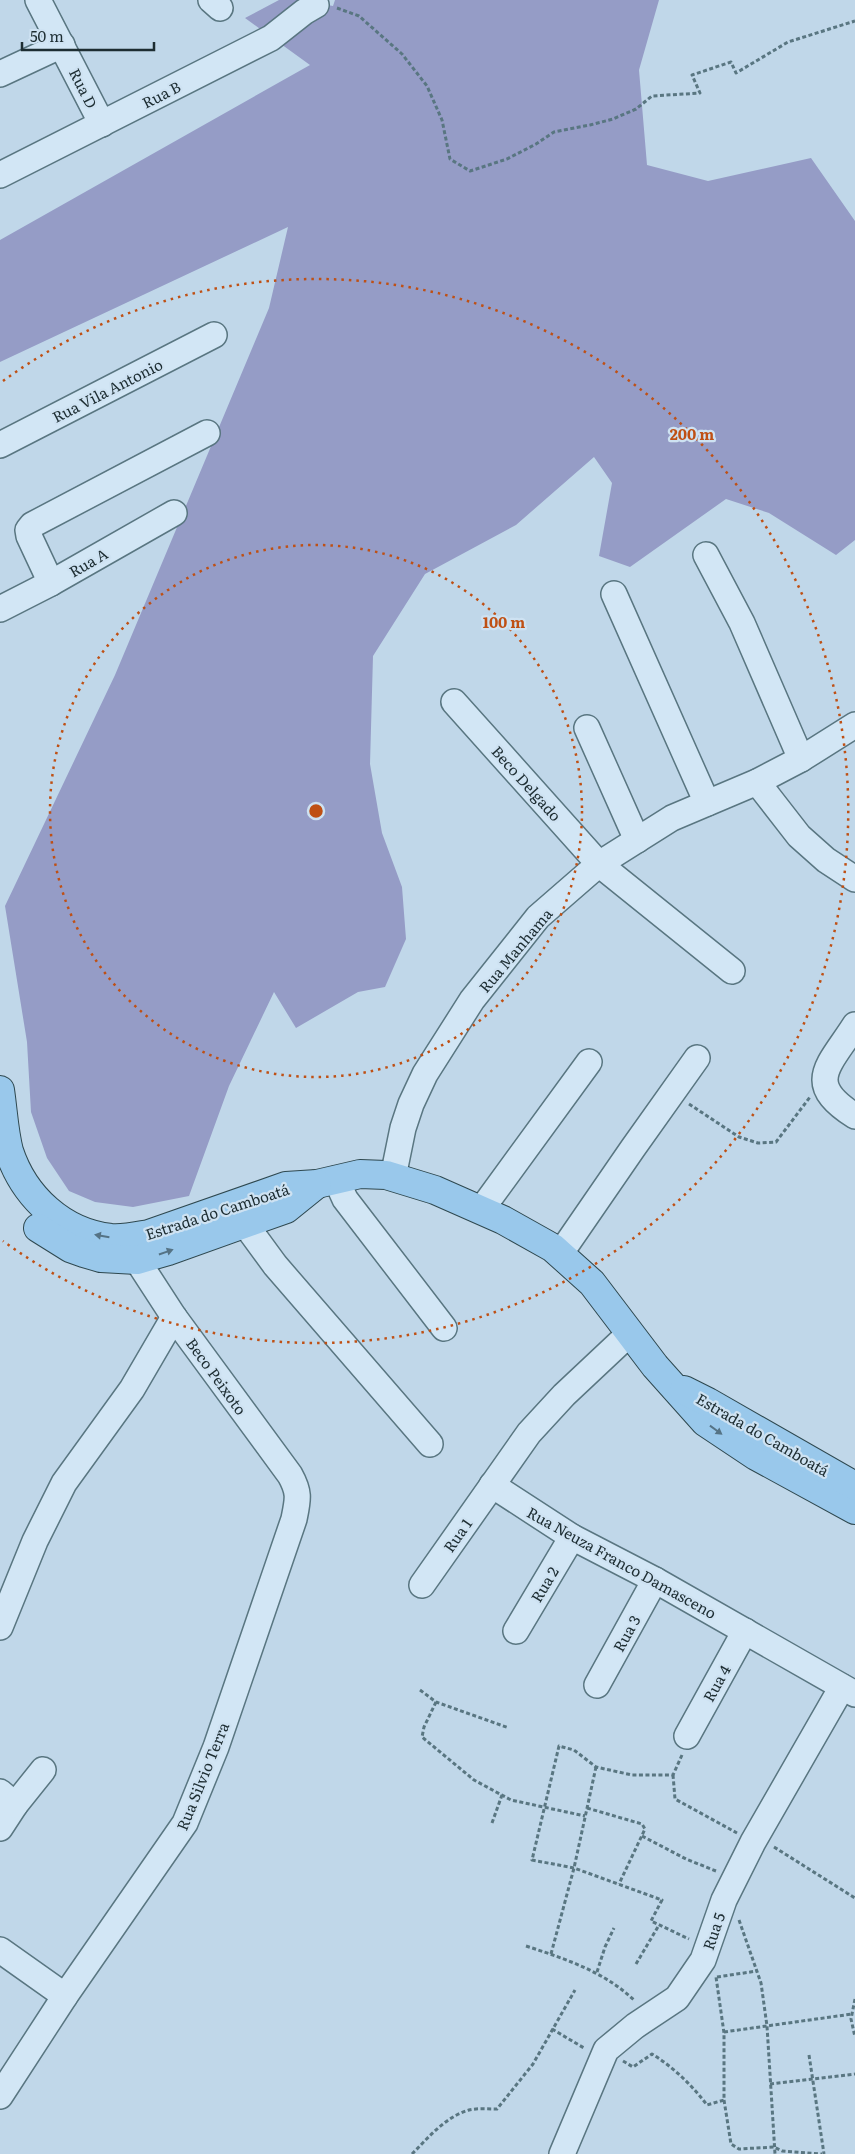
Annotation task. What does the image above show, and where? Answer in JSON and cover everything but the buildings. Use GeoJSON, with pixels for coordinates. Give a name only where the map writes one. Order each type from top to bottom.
{"type":"FeatureCollection","features":[{"type":"Feature","properties":{"kind":"main road","name":"Estrada do Camboatá"},"geometry":{"type":"LineString","coordinates":[[0,1090],[10,1152],[21,1177],[39,1203],[63,1222],[79,1231],[113,1238],[137,1258]]}},
{"type":"Feature","properties":{"kind":"main road","name":"Estrada do Camboatá"},"geometry":{"type":"LineString","coordinates":[[137,1258],[164,1229],[286,1186],[360,1174],[378,1174],[435,1190],[538,1238],[560,1254],[592,1283],[654,1366],[699,1416],[723,1435],[756,1456],[855,1510]]}},
{"type":"Feature","properties":{"kind":"main road","name":"Estrada do Camboatá"},"geometry":{"type":"LineString","coordinates":[[0,1178],[19,1207],[39,1228],[70,1248],[101,1258],[137,1258],[168,1251],[286,1209],[326,1181]]}},
{"type":"Feature","properties":{"kind":"main road","name":"Estrada do Camboatá"},"geometry":{"type":"LineString","coordinates":[[670,1383],[708,1402],[855,1486]]}},
{"type":"Feature","properties":{"kind":"street","name":"Rua D"},"geometry":{"type":"LineString","coordinates":[[38,0],[102,124]]}},
{"type":"Feature","properties":{"kind":"street","name":"Rua B"},"geometry":{"type":"LineString","coordinates":[[0,175],[271,38],[316,5]]}},
{"type":"Feature","properties":{"kind":"street"},"geometry":{"type":"LineString","coordinates":[[0,74],[62,45]]}},
{"type":"Feature","properties":{"kind":"street","name":"Rua Vila Antonio"},"geometry":{"type":"LineString","coordinates":[[0,445],[214,334]]}},
{"type":"Feature","properties":{"kind":"street"},"geometry":{"type":"LineString","coordinates":[[51,583],[29,536],[28,530],[32,525],[207,433]]}},
{"type":"Feature","properties":{"kind":"street","name":"Rua A"},"geometry":{"type":"LineString","coordinates":[[0,609],[51,583],[174,513]]}},
{"type":"Feature","properties":{"kind":"street"},"geometry":{"type":"LineString","coordinates":[[706,555],[742,623],[801,759]]}},
{"type":"Feature","properties":{"kind":"street"},"geometry":{"type":"LineString","coordinates":[[614,594],[707,803]]}},
{"type":"Feature","properties":{"kind":"street","name":"Beco Delgado"},"geometry":{"type":"LineString","coordinates":[[454,702],[599,864],[732,971]]}},
{"type":"Feature","properties":{"kind":"street","name":"Rua Manhama"},"geometry":{"type":"LineString","coordinates":[[393,1177],[411,1104],[425,1074],[467,1008],[538,918],[599,864],[672,818],[757,782],[801,759],[855,725]]}},
{"type":"Feature","properties":{"kind":"street"},"geometry":{"type":"LineString","coordinates":[[587,728],[638,840]]}},
{"type":"Feature","properties":{"kind":"street"},"geometry":{"type":"LineString","coordinates":[[757,782],[799,836],[826,860],[855,879]]}},
{"type":"Feature","properties":{"kind":"street"},"geometry":{"type":"LineString","coordinates":[[847,1111],[827,1092],[823,1080],[828,1067],[855,1025]]}},
{"type":"Feature","properties":{"kind":"street"},"geometry":{"type":"LineString","coordinates":[[560,1254],[697,1058]]}},
{"type":"Feature","properties":{"kind":"street"},"geometry":{"type":"LineString","coordinates":[[481,1210],[589,1062]]}},
{"type":"Feature","properties":{"kind":"street"},"geometry":{"type":"LineString","coordinates":[[326,1181],[345,1199],[444,1328]]}},
{"type":"Feature","properties":{"kind":"street"},"geometry":{"type":"LineString","coordinates":[[245,1224],[275,1265],[430,1444]]}},
{"type":"Feature","properties":{"kind":"street","name":"Beco Peixoto"},"geometry":{"type":"LineString","coordinates":[[137,1258],[174,1317],[290,1475]]}},
{"type":"Feature","properties":{"kind":"street"},"geometry":{"type":"LineString","coordinates":[[0,1627],[35,1541],[64,1483],[132,1389],[174,1317]]}},
{"type":"Feature","properties":{"kind":"street"},"geometry":{"type":"LineString","coordinates":[[492,1486],[525,1438],[543,1417],[630,1333]]}},
{"type":"Feature","properties":{"kind":"street","name":"Rua Silvio Terra"},"geometry":{"type":"LineString","coordinates":[[0,2096],[65,1996],[186,1823],[216,1747],[294,1519],[298,1500],[298,1488],[290,1475]]}},
{"type":"Feature","properties":{"kind":"street","name":"Rua Neuza Franco Damasceno"},"geometry":{"type":"LineString","coordinates":[[492,1486],[572,1537],[655,1580],[849,1690]]}},
{"type":"Feature","properties":{"kind":"street","name":"Rua 1"},"geometry":{"type":"LineString","coordinates":[[422,1585],[492,1486]]}},
{"type":"Feature","properties":{"kind":"street","name":"Rua 2"},"geometry":{"type":"LineString","coordinates":[[516,1631],[572,1537]]}},
{"type":"Feature","properties":{"kind":"street","name":"Rua 3"},"geometry":{"type":"LineString","coordinates":[[597,1685],[655,1580]]}},
{"type":"Feature","properties":{"kind":"street","name":"Rua 4"},"geometry":{"type":"LineString","coordinates":[[687,1736],[745,1631]]}},
{"type":"Feature","properties":{"kind":"street","name":"Rua 5"},"geometry":{"type":"LineString","coordinates":[[562,2154],[604,2054],[650,2016],[677,1998],[703,1960],[731,1885],[755,1839],[849,1690]]}},
{"type":"Feature","properties":{"kind":"street"},"geometry":{"type":"LineString","coordinates":[[0,1828],[7,1798],[43,1770]]}},
{"type":"Feature","properties":{"kind":"street"},"geometry":{"type":"LineString","coordinates":[[0,1950],[65,1996]]}},
{"type":"Feature","properties":{"kind":"path"},"geometry":{"type":"LineString","coordinates":[[316,5],[333,6],[360,16],[402,54],[428,86],[442,120],[450,159],[470,171],[507,159],[554,132],[613,119],[636,109],[652,96],[700,93],[692,75],[731,62],[736,72],[788,42],[855,21]]}},
{"type":"Feature","properties":{"kind":"path"},"geometry":{"type":"LineString","coordinates":[[672,1093],[739,1137],[758,1143],[776,1142],[823,1080]]}},
{"type":"Feature","properties":{"kind":"path"},"geometry":{"type":"LineString","coordinates":[[420,1690],[436,1702],[509,1728]]}},
{"type":"Feature","properties":{"kind":"path"},"geometry":{"type":"LineString","coordinates":[[436,1702],[424,1727],[422,1737],[474,1780],[511,1800],[585,1816]]}},
{"type":"Feature","properties":{"kind":"path"},"geometry":{"type":"LineString","coordinates":[[687,1736],[689,1747],[683,1754],[673,1775],[674,1799],[755,1839],[855,1898]]}},
{"type":"Feature","properties":{"kind":"path"},"geometry":{"type":"LineString","coordinates":[[673,1775],[632,1776],[596,1767],[574,1750],[558,1746],[542,1808],[532,1860],[574,1868],[662,1900],[651,1921],[707,1948],[716,1978],[724,2032],[724,2100],[731,2144],[740,2149],[774,2147],[782,2151],[823,2154],[809,2055]]}},
{"type":"Feature","properties":{"kind":"path"},"geometry":{"type":"LineString","coordinates":[[550,1954],[574,1868],[596,1767]]}},
{"type":"Feature","properties":{"kind":"path"},"geometry":{"type":"LineString","coordinates":[[492,1823],[502,1795]]}},
{"type":"Feature","properties":{"kind":"path"},"geometry":{"type":"LineString","coordinates":[[587,1808],[642,1824],[645,1829],[619,1884]]}},
{"type":"Feature","properties":{"kind":"path"},"geometry":{"type":"LineString","coordinates":[[642,1836],[731,1885],[762,1983],[767,2026],[775,2154]]}},
{"type":"Feature","properties":{"kind":"path"},"geometry":{"type":"LineString","coordinates":[[636,1964],[659,1925]]}},
{"type":"Feature","properties":{"kind":"path"},"geometry":{"type":"LineString","coordinates":[[597,1972],[604,1947],[614,1928]]}},
{"type":"Feature","properties":{"kind":"path"},"geometry":{"type":"LineString","coordinates":[[526,1946],[597,1972],[625,1992],[650,2016]]}},
{"type":"Feature","properties":{"kind":"path"},"geometry":{"type":"LineString","coordinates":[[716,1978],[758,1971]]}},
{"type":"Feature","properties":{"kind":"path"},"geometry":{"type":"LineString","coordinates":[[412,2154],[439,2126],[454,2116],[470,2110],[497,2109],[533,2064],[575,1990]]}},
{"type":"Feature","properties":{"kind":"path"},"geometry":{"type":"LineString","coordinates":[[855,1999],[852,2014],[855,2037]]}},
{"type":"Feature","properties":{"kind":"path"},"geometry":{"type":"LineString","coordinates":[[724,2032],[852,2014]]}},
{"type":"Feature","properties":{"kind":"path"},"geometry":{"type":"LineString","coordinates":[[552,2030],[633,2067],[652,2054],[669,2065],[695,2089],[707,2105],[724,2100]]}},
{"type":"Feature","properties":{"kind":"path"},"geometry":{"type":"LineString","coordinates":[[770,2084],[855,2074]]}},
{"type":"Feature","properties":{"kind":"shaded area"},"geometry":{"type":"Polygon","coordinates":[[[279,0],[299,0],[333,6],[335,0],[659,0],[639,70],[647,165],[708,181],[811,158],[855,221],[855,540],[836,555],[769,513],[726,499],[630,567],[599,556],[612,483],[594,457],[516,525],[425,574],[373,656],[370,764],[382,833],[402,887],[406,939],[385,987],[358,992],[296,1028],[274,992],[229,1086],[189,1196],[133,1207],[95,1202],[69,1191],[47,1158],[31,1112],[27,1042],[5,906],[115,675],[269,308],[288,227],[0,362],[0,240],[310,65],[245,18],[279,0]]]}}]}
